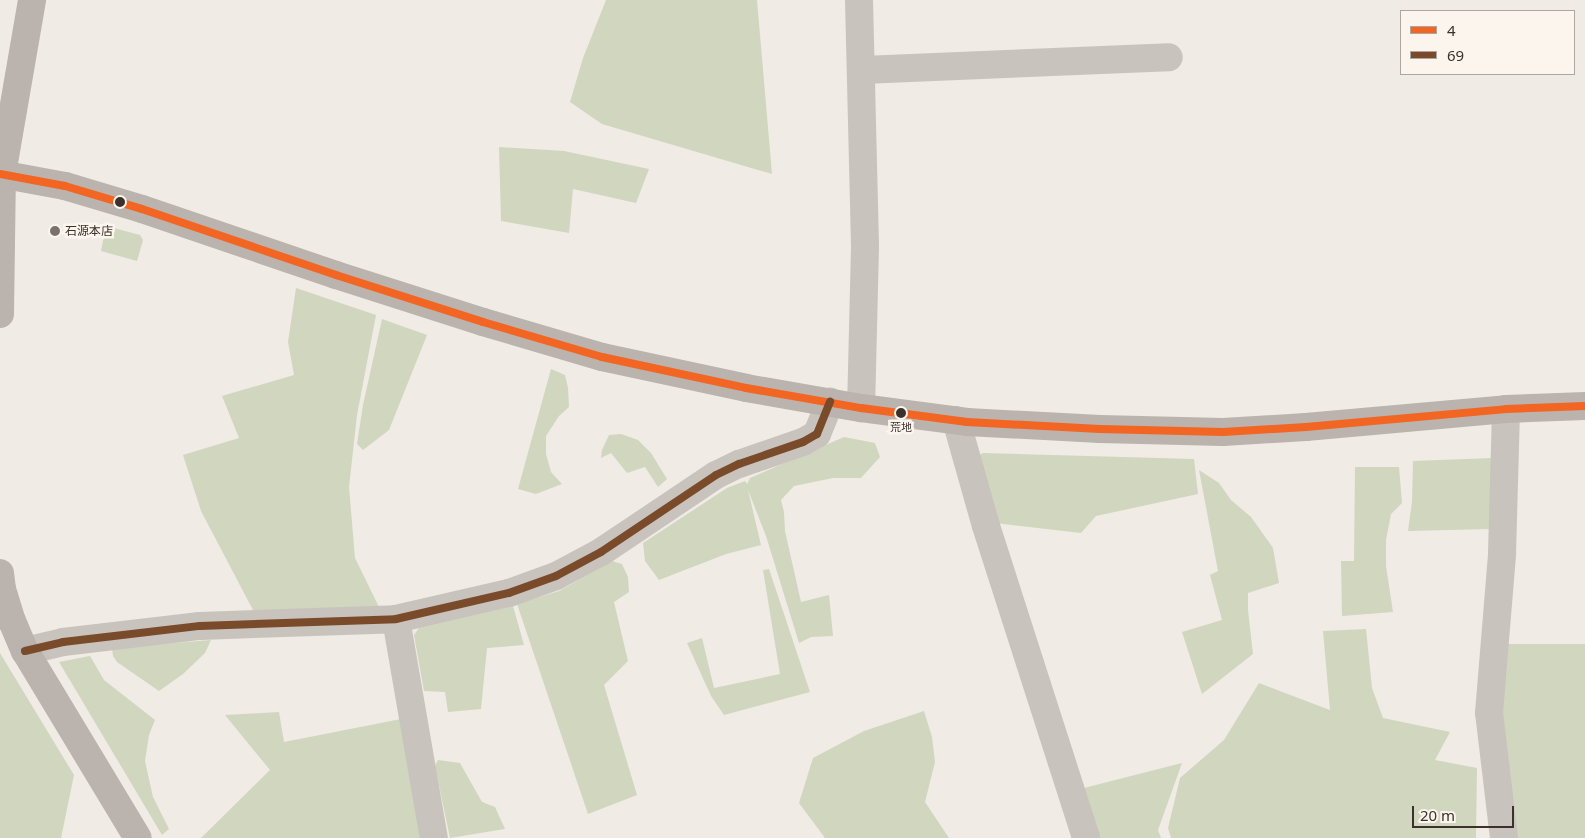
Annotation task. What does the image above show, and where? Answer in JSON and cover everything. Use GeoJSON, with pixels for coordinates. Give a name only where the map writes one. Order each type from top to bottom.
{"type":"FeatureCollection","features":[{"type":"Feature","properties":{"kind":"main road"},"geometry":{"type":"LineString","coordinates":[[0,314],[1,174],[32,0]]}},
{"type":"Feature","properties":{"kind":"main road"},"geometry":{"type":"LineString","coordinates":[[1,174],[65,186],[142,209],[345,278],[483,322],[602,357],[746,388],[861,408],[956,420],[1100,429],[1223,432],[1506,409],[1585,406]]}},
{"type":"Feature","properties":{"kind":"main road"},"geometry":{"type":"LineString","coordinates":[[0,573],[2,589],[12,621],[25,651],[138,838]]}},
{"type":"Feature","properties":{"kind":"street"},"geometry":{"type":"LineString","coordinates":[[859,0],[863,70],[866,247],[861,408]]}},
{"type":"Feature","properties":{"kind":"street"},"geometry":{"type":"LineString","coordinates":[[863,70],[1169,57]]}},
{"type":"Feature","properties":{"kind":"street"},"geometry":{"type":"LineString","coordinates":[[25,651],[63,642],[200,626],[396,619],[509,593],[556,576],[642,526],[716,475],[739,464],[803,442],[816,434],[830,402]]}},
{"type":"Feature","properties":{"kind":"street"},"geometry":{"type":"LineString","coordinates":[[1504,838],[1489,713],[1502,554],[1506,409]]}},
{"type":"Feature","properties":{"kind":"street"},"geometry":{"type":"LineString","coordinates":[[956,420],[986,526],[1086,838]]}},
{"type":"Feature","properties":{"kind":"street"},"geometry":{"type":"LineString","coordinates":[[396,619],[434,838]]}},
{"type":"Feature","properties":{"kind":"green space"},"geometry":{"type":"Polygon","coordinates":[[[606,0],[757,0],[772,174],[602,124],[570,102],[583,58],[606,0]]]}},
{"type":"Feature","properties":{"kind":"green space"},"geometry":{"type":"Polygon","coordinates":[[[499,147],[564,151],[649,169],[636,203],[573,189],[569,233],[501,221],[499,147]]]}},
{"type":"Feature","properties":{"kind":"green space"},"geometry":{"type":"Polygon","coordinates":[[[106,226],[140,235],[143,240],[137,261],[101,251],[106,226]]]}},
{"type":"Feature","properties":{"kind":"green space"},"geometry":{"type":"Polygon","coordinates":[[[296,288],[376,315],[357,415],[349,487],[355,558],[379,607],[254,612],[201,511],[183,455],[239,438],[222,396],[294,375],[288,342],[296,288]]]}},
{"type":"Feature","properties":{"kind":"green space"},"geometry":{"type":"Polygon","coordinates":[[[382,319],[427,335],[389,430],[363,450],[357,444],[363,405],[382,319]]]}},
{"type":"Feature","properties":{"kind":"green space"},"geometry":{"type":"Polygon","coordinates":[[[551,369],[565,375],[568,388],[569,407],[559,416],[546,436],[546,454],[551,472],[562,484],[536,494],[518,489],[551,369]]]}},
{"type":"Feature","properties":{"kind":"green space"},"geometry":{"type":"Polygon","coordinates":[[[621,434],[638,440],[651,453],[667,479],[658,487],[645,467],[627,473],[611,453],[601,458],[602,450],[609,435],[621,434]]]}},
{"type":"Feature","properties":{"kind":"green space"},"geometry":{"type":"Polygon","coordinates":[[[844,437],[875,443],[880,457],[861,478],[833,478],[794,486],[781,500],[785,531],[801,602],[829,595],[833,636],[811,637],[799,643],[766,536],[748,490],[761,545],[726,554],[659,580],[645,561],[643,543],[727,488],[745,481],[747,484],[750,478],[844,437]]]}},
{"type":"Feature","properties":{"kind":"green space"},"geometry":{"type":"Polygon","coordinates":[[[983,453],[1194,459],[1198,494],[1096,516],[1081,533],[995,523],[974,458],[983,453]]]}},
{"type":"Feature","properties":{"kind":"green space"},"geometry":{"type":"Polygon","coordinates":[[[1492,458],[1491,529],[1408,531],[1412,502],[1413,461],[1492,458]]]}},
{"type":"Feature","properties":{"kind":"green space"},"geometry":{"type":"Polygon","coordinates":[[[1355,467],[1399,467],[1402,503],[1391,514],[1386,540],[1386,566],[1393,612],[1342,616],[1341,561],[1354,561],[1355,467]]]}},
{"type":"Feature","properties":{"kind":"green space"},"geometry":{"type":"Polygon","coordinates":[[[1199,470],[1219,483],[1231,500],[1251,517],[1273,548],[1279,583],[1248,593],[1253,654],[1202,694],[1182,632],[1222,620],[1210,575],[1218,571],[1199,470]]]}},
{"type":"Feature","properties":{"kind":"green space"},"geometry":{"type":"Polygon","coordinates":[[[612,561],[622,564],[628,577],[629,592],[614,602],[628,661],[604,685],[637,795],[588,814],[517,604],[559,591],[612,561]]]}},
{"type":"Feature","properties":{"kind":"green space"},"geometry":{"type":"Polygon","coordinates":[[[769,569],[810,692],[724,715],[711,696],[687,643],[702,638],[714,688],[780,674],[763,570],[769,569]]]}},
{"type":"Feature","properties":{"kind":"green space"},"geometry":{"type":"Polygon","coordinates":[[[513,606],[524,645],[487,648],[481,709],[448,712],[445,692],[424,691],[414,635],[419,628],[513,606]]]}},
{"type":"Feature","properties":{"kind":"green space"},"geometry":{"type":"Polygon","coordinates":[[[1366,629],[1372,688],[1383,718],[1450,732],[1435,760],[1477,768],[1476,838],[1171,838],[1168,828],[1180,778],[1224,740],[1259,683],[1330,710],[1323,631],[1366,629]]]}},
{"type":"Feature","properties":{"kind":"green space"},"geometry":{"type":"Polygon","coordinates":[[[211,640],[205,653],[183,674],[159,691],[117,662],[113,656],[112,648],[211,640]]]}},
{"type":"Feature","properties":{"kind":"green space"},"geometry":{"type":"Polygon","coordinates":[[[1502,644],[1585,644],[1585,838],[1513,838],[1496,725],[1502,644]]]}},
{"type":"Feature","properties":{"kind":"green space"},"geometry":{"type":"Polygon","coordinates":[[[0,653],[74,775],[61,838],[0,838],[0,653]]]}},
{"type":"Feature","properties":{"kind":"green space"},"geometry":{"type":"Polygon","coordinates":[[[90,656],[104,680],[155,720],[149,735],[145,761],[153,797],[169,829],[162,835],[59,662],[90,656]]]}},
{"type":"Feature","properties":{"kind":"green space"},"geometry":{"type":"Polygon","coordinates":[[[924,711],[932,737],[935,762],[925,802],[949,838],[825,838],[799,803],[813,758],[864,731],[924,711]]]}},
{"type":"Feature","properties":{"kind":"green space"},"geometry":{"type":"Polygon","coordinates":[[[279,712],[284,742],[401,719],[420,838],[201,838],[270,770],[225,715],[279,712]]]}},
{"type":"Feature","properties":{"kind":"green space"},"geometry":{"type":"Polygon","coordinates":[[[438,760],[460,763],[482,802],[495,807],[505,829],[450,838],[435,766],[438,760]]]}},
{"type":"Feature","properties":{"kind":"green space"},"geometry":{"type":"Polygon","coordinates":[[[1182,763],[1158,830],[1161,838],[1096,838],[1080,789],[1182,763]]]}},
{"type":"Feature","properties":{"kind":"transit line","name":"4"},"geometry":{"type":"LineString","coordinates":[[0,174],[65,186],[142,209],[336,275],[483,322],[602,357],[746,388],[861,408],[967,422],[1100,429],[1223,432],[1306,427],[1506,409],[1585,406]]}},
{"type":"Feature","properties":{"kind":"transit line","name":"69"},"geometry":{"type":"LineString","coordinates":[[25,651],[63,642],[200,626],[396,619],[509,593],[556,576],[601,552],[716,475],[739,464],[803,442],[817,434],[830,402]]}},
{"type":"Feature","properties":{"kind":"place","name":"石源本店"},"geometry":{"type":"Point","coordinates":[55,231]}},
{"type":"Feature","properties":{"kind":"place","name":"荒地"},"geometry":{"type":"Point","coordinates":[901,413]}}]}
